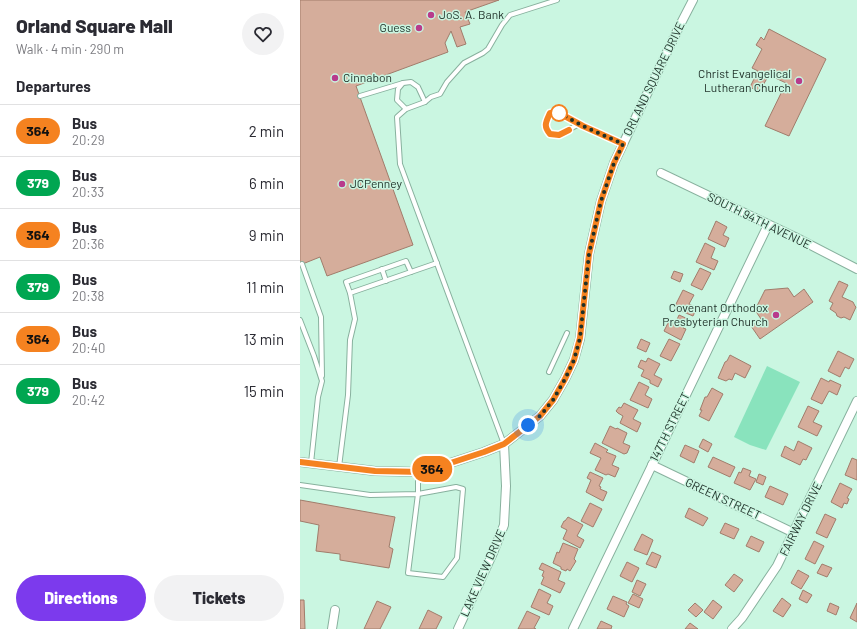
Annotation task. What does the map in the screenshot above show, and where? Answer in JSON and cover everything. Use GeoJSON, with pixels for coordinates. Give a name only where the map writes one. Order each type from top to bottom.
{"type":"FeatureCollection","features":[{"type":"Feature","properties":{"kind":"street","name":"ORLAND SQUARE DRIVE"},"geometry":{"type":"LineString","coordinates":[[300,462],[375,471],[423,472],[504,444],[540,416],[553,400],[574,360],[580,338],[589,254],[601,201],[614,163],[693,0]]}},
{"type":"Feature","properties":{"kind":"street","name":"SOUTH 94TH AVENUE"},"geometry":{"type":"LineString","coordinates":[[661,173],[768,224],[857,269]]}},
{"type":"Feature","properties":{"kind":"street","name":"147TH STREET"},"geometry":{"type":"LineString","coordinates":[[573,629],[768,224]]}},
{"type":"Feature","properties":{"kind":"street","name":"FAIRWAY DRIVE"},"geometry":{"type":"LineString","coordinates":[[732,629],[742,618],[777,566],[857,401]]}},
{"type":"Feature","properties":{"kind":"street","name":"LAKE VIEW DRIVE"},"geometry":{"type":"LineString","coordinates":[[458,629],[493,553],[504,525],[506,486],[504,444]]}},
{"type":"Feature","properties":{"kind":"street","name":"GREEN STREET"},"geometry":{"type":"LineString","coordinates":[[652,465],[794,533]]}},
{"type":"Feature","properties":{"kind":"street"},"geometry":{"type":"LineString","coordinates":[[332,629],[335,610]]}},
{"type":"Feature","properties":{"kind":"lane"},"geometry":{"type":"LineString","coordinates":[[504,444],[400,164],[398,117],[406,109],[425,102],[431,97],[440,94],[447,82],[464,63],[488,49],[502,25],[510,15],[557,0]]}},
{"type":"Feature","properties":{"kind":"lane"},"geometry":{"type":"LineString","coordinates":[[360,96],[411,82],[418,88],[425,102]]}},
{"type":"Feature","properties":{"kind":"lane"},"geometry":{"type":"LineString","coordinates":[[403,83],[398,89],[398,100],[406,109]]}},
{"type":"Feature","properties":{"kind":"lane"},"geometry":{"type":"LineString","coordinates":[[579,124],[559,135],[550,134],[546,130],[545,125],[550,113],[559,113],[623,144]]}},
{"type":"Feature","properties":{"kind":"lane"},"geometry":{"type":"LineString","coordinates":[[339,467],[348,395],[350,340],[355,319],[350,293],[346,282],[406,261],[411,272]]}},
{"type":"Feature","properties":{"kind":"lane"},"geometry":{"type":"LineString","coordinates":[[350,293],[437,263]]}},
{"type":"Feature","properties":{"kind":"lane"},"geometry":{"type":"LineString","coordinates":[[302,264],[321,317],[322,381],[318,397],[311,464]]}},
{"type":"Feature","properties":{"kind":"lane"},"geometry":{"type":"LineString","coordinates":[[382,269],[386,281]]}},
{"type":"Feature","properties":{"kind":"lane"},"geometry":{"type":"LineString","coordinates":[[300,320],[322,381]]}},
{"type":"Feature","properties":{"kind":"lane"},"geometry":{"type":"LineString","coordinates":[[549,372],[567,332]]}},
{"type":"Feature","properties":{"kind":"lane"},"geometry":{"type":"LineString","coordinates":[[300,485],[370,495],[418,494],[456,487],[463,489],[457,558],[443,578],[408,573],[418,494],[418,472]]}},
{"type":"Feature","properties":{"kind":"green space"},"geometry":{"type":"Polygon","coordinates":[[[767,366],[800,382],[766,450],[750,445],[734,437],[767,366]]]}},
{"type":"Feature","properties":{"kind":"building"},"geometry":{"type":"Polygon","coordinates":[[[300,0],[499,0],[465,12],[470,24],[460,27],[466,44],[457,47],[451,31],[445,43],[448,52],[356,86],[413,245],[327,276],[320,257],[300,265],[300,0]]]}},
{"type":"Feature","properties":{"kind":"building","name":"Christ Evangelical Lutheran Church"},"geometry":{"type":"Polygon","coordinates":[[[769,29],[826,59],[789,136],[765,126],[786,83],[769,75],[759,92],[750,87],[758,71],[752,68],[762,49],[756,45],[761,37],[764,40],[769,29]]]}},
{"type":"Feature","properties":{"kind":"building"},"geometry":{"type":"Polygon","coordinates":[[[716,221],[727,227],[723,235],[729,238],[725,247],[708,239],[716,221]]]}},
{"type":"Feature","properties":{"kind":"building"},"geometry":{"type":"Polygon","coordinates":[[[705,243],[715,248],[711,258],[718,261],[714,270],[696,262],[705,243]]]}},
{"type":"Feature","properties":{"kind":"building"},"geometry":{"type":"Polygon","coordinates":[[[700,268],[711,273],[702,290],[691,285],[700,268]]]}},
{"type":"Feature","properties":{"kind":"building"},"geometry":{"type":"Polygon","coordinates":[[[674,271],[683,274],[680,282],[671,278],[674,271]]]}},
{"type":"Feature","properties":{"kind":"building"},"geometry":{"type":"Polygon","coordinates":[[[839,281],[848,285],[842,297],[853,302],[856,307],[850,320],[837,316],[836,313],[830,309],[833,303],[829,301],[839,281]]]}},
{"type":"Feature","properties":{"kind":"building","name":"Covenant Orthodox Presbyterian Church"},"geometry":{"type":"Polygon","coordinates":[[[788,288],[794,297],[804,289],[813,302],[760,339],[751,326],[761,319],[755,310],[765,290],[788,288]]]}},
{"type":"Feature","properties":{"kind":"building"},"geometry":{"type":"Polygon","coordinates":[[[683,290],[694,295],[689,304],[697,308],[693,316],[674,308],[683,290]]]}},
{"type":"Feature","properties":{"kind":"building"},"geometry":{"type":"Polygon","coordinates":[[[679,315],[688,319],[683,328],[686,329],[681,340],[664,331],[669,321],[675,324],[679,315]]]}},
{"type":"Feature","properties":{"kind":"building"},"geometry":{"type":"Polygon","coordinates":[[[641,339],[650,343],[646,352],[637,348],[641,339]]]}},
{"type":"Feature","properties":{"kind":"building"},"geometry":{"type":"Polygon","coordinates":[[[669,339],[680,344],[671,361],[660,356],[669,339]]]}},
{"type":"Feature","properties":{"kind":"building"},"geometry":{"type":"Polygon","coordinates":[[[838,351],[854,359],[849,369],[845,367],[840,377],[828,371],[838,351]]]}},
{"type":"Feature","properties":{"kind":"building"},"geometry":{"type":"Polygon","coordinates":[[[730,355],[751,366],[745,378],[735,373],[732,380],[729,379],[726,381],[718,378],[730,355]]]}},
{"type":"Feature","properties":{"kind":"building"},"geometry":{"type":"Polygon","coordinates":[[[648,358],[660,364],[654,375],[662,379],[658,387],[650,383],[650,380],[641,376],[644,370],[638,367],[641,360],[646,362],[648,358]]]}},
{"type":"Feature","properties":{"kind":"building"},"geometry":{"type":"Polygon","coordinates":[[[821,378],[841,385],[837,395],[829,391],[822,404],[811,399],[821,378]]]}},
{"type":"Feature","properties":{"kind":"building"},"geometry":{"type":"Polygon","coordinates":[[[639,382],[649,387],[645,395],[652,399],[648,408],[630,400],[639,382]]]}},
{"type":"Feature","properties":{"kind":"building"},"geometry":{"type":"Polygon","coordinates":[[[712,388],[723,394],[709,421],[699,416],[705,397],[707,397],[712,388]]]}},
{"type":"Feature","properties":{"kind":"building"},"geometry":{"type":"Polygon","coordinates":[[[624,403],[638,410],[633,419],[641,423],[637,432],[620,423],[623,416],[616,411],[619,407],[621,408],[624,403]]]}},
{"type":"Feature","properties":{"kind":"building"},"geometry":{"type":"Polygon","coordinates":[[[808,406],[819,411],[813,422],[822,426],[817,436],[798,427],[808,406]]]}},
{"type":"Feature","properties":{"kind":"building"},"geometry":{"type":"Polygon","coordinates":[[[610,426],[627,433],[623,443],[630,446],[627,453],[624,454],[602,443],[610,426]]]}},
{"type":"Feature","properties":{"kind":"building"},"geometry":{"type":"Polygon","coordinates":[[[703,439],[712,444],[708,452],[699,447],[703,439]]]}},
{"type":"Feature","properties":{"kind":"building"},"geometry":{"type":"Polygon","coordinates":[[[798,441],[812,448],[806,460],[803,459],[800,465],[781,456],[785,446],[794,451],[798,441]]]}},
{"type":"Feature","properties":{"kind":"building"},"geometry":{"type":"Polygon","coordinates":[[[595,443],[608,450],[606,452],[616,456],[612,465],[619,468],[615,477],[595,470],[601,458],[590,453],[595,443]]]}},
{"type":"Feature","properties":{"kind":"building"},"geometry":{"type":"Polygon","coordinates":[[[685,445],[699,451],[694,463],[680,456],[685,445]]]}},
{"type":"Feature","properties":{"kind":"building"},"geometry":{"type":"Polygon","coordinates":[[[713,457],[735,467],[730,477],[708,467],[713,457]]]}},
{"type":"Feature","properties":{"kind":"building"},"geometry":{"type":"Polygon","coordinates":[[[852,458],[857,460],[857,480],[845,475],[852,458]]]}},
{"type":"Feature","properties":{"kind":"building"},"geometry":{"type":"Polygon","coordinates":[[[743,468],[751,471],[749,476],[756,479],[750,490],[734,483],[739,472],[741,473],[743,468]]]}},
{"type":"Feature","properties":{"kind":"building"},"geometry":{"type":"Polygon","coordinates":[[[590,472],[603,478],[599,486],[601,487],[600,489],[607,492],[603,501],[586,492],[591,480],[587,478],[590,472]]]}},
{"type":"Feature","properties":{"kind":"building"},"geometry":{"type":"Polygon","coordinates":[[[759,474],[766,477],[763,485],[756,482],[759,474]]]}},
{"type":"Feature","properties":{"kind":"building"},"geometry":{"type":"Polygon","coordinates":[[[840,483],[852,489],[847,498],[849,499],[847,504],[844,503],[842,508],[831,502],[840,483]]]}},
{"type":"Feature","properties":{"kind":"building"},"geometry":{"type":"Polygon","coordinates":[[[770,486],[788,494],[783,505],[765,497],[770,486]]]}},
{"type":"Feature","properties":{"kind":"building"},"geometry":{"type":"Polygon","coordinates":[[[300,500],[395,517],[389,547],[393,549],[389,568],[340,560],[340,554],[316,551],[319,525],[300,521],[300,500]]]}},
{"type":"Feature","properties":{"kind":"building"},"geometry":{"type":"Polygon","coordinates":[[[590,503],[602,509],[593,527],[581,521],[590,503]]]}},
{"type":"Feature","properties":{"kind":"building"},"geometry":{"type":"Polygon","coordinates":[[[689,508],[708,518],[703,526],[685,517],[689,508]]]}},
{"type":"Feature","properties":{"kind":"building"},"geometry":{"type":"Polygon","coordinates":[[[825,514],[836,519],[827,538],[816,533],[825,514]]]}},
{"type":"Feature","properties":{"kind":"building"},"geometry":{"type":"Polygon","coordinates":[[[568,517],[583,525],[577,536],[584,540],[580,548],[563,539],[567,530],[561,527],[568,517]]]}},
{"type":"Feature","properties":{"kind":"building"},"geometry":{"type":"Polygon","coordinates":[[[725,523],[739,529],[734,539],[720,533],[725,523]]]}},
{"type":"Feature","properties":{"kind":"building"},"geometry":{"type":"Polygon","coordinates":[[[642,534],[653,540],[647,555],[634,550],[642,534]]]}},
{"type":"Feature","properties":{"kind":"building"},"geometry":{"type":"Polygon","coordinates":[[[751,536],[764,542],[759,552],[746,546],[751,536]]]}},
{"type":"Feature","properties":{"kind":"building"},"geometry":{"type":"Polygon","coordinates":[[[814,541],[824,546],[815,564],[805,559],[814,541]]]}},
{"type":"Feature","properties":{"kind":"building"},"geometry":{"type":"Polygon","coordinates":[[[563,543],[578,549],[574,559],[576,561],[570,571],[567,569],[566,571],[561,569],[561,567],[553,563],[557,552],[559,553],[563,543]]]}},
{"type":"Feature","properties":{"kind":"building"},"geometry":{"type":"Polygon","coordinates":[[[652,552],[661,556],[656,568],[646,564],[652,552]]]}},
{"type":"Feature","properties":{"kind":"building"},"geometry":{"type":"Polygon","coordinates":[[[627,562],[639,568],[632,582],[620,576],[627,562]]]}},
{"type":"Feature","properties":{"kind":"building"},"geometry":{"type":"Polygon","coordinates":[[[542,563],[561,572],[558,580],[565,583],[560,593],[541,584],[544,577],[542,576],[544,571],[539,569],[542,563]]]}},
{"type":"Feature","properties":{"kind":"building"},"geometry":{"type":"Polygon","coordinates":[[[822,564],[832,568],[827,577],[817,573],[822,564]]]}},
{"type":"Feature","properties":{"kind":"building"},"geometry":{"type":"Polygon","coordinates":[[[798,570],[809,576],[801,589],[791,583],[798,570]]]}},
{"type":"Feature","properties":{"kind":"building"},"geometry":{"type":"Polygon","coordinates":[[[734,574],[743,580],[734,592],[725,585],[734,574]]]}},
{"type":"Feature","properties":{"kind":"building"},"geometry":{"type":"Polygon","coordinates":[[[637,580],[646,584],[640,596],[632,592],[637,580]]]}},
{"type":"Feature","properties":{"kind":"building"},"geometry":{"type":"Polygon","coordinates":[[[539,589],[551,595],[547,603],[553,606],[549,615],[531,607],[539,589]]]}},
{"type":"Feature","properties":{"kind":"building"},"geometry":{"type":"Polygon","coordinates":[[[803,590],[812,595],[807,603],[799,599],[803,590]]]}},
{"type":"Feature","properties":{"kind":"building"},"geometry":{"type":"Polygon","coordinates":[[[633,594],[643,599],[639,608],[628,603],[633,594]]]}},
{"type":"Feature","properties":{"kind":"building"},"geometry":{"type":"Polygon","coordinates":[[[613,596],[627,602],[626,604],[629,606],[624,617],[607,609],[613,596]]]}},
{"type":"Feature","properties":{"kind":"building"},"geometry":{"type":"Polygon","coordinates":[[[782,598],[791,605],[783,617],[773,611],[782,598]]]}},
{"type":"Feature","properties":{"kind":"building"},"geometry":{"type":"Polygon","coordinates":[[[300,600],[304,600],[305,629],[300,629],[300,600]]]}},
{"type":"Feature","properties":{"kind":"building"},"geometry":{"type":"Polygon","coordinates":[[[713,600],[722,607],[713,619],[704,612],[713,600]]]}},
{"type":"Feature","properties":{"kind":"building"},"geometry":{"type":"Polygon","coordinates":[[[377,601],[391,607],[380,629],[364,629],[377,601]]]}},
{"type":"Feature","properties":{"kind":"building"},"geometry":{"type":"Polygon","coordinates":[[[695,603],[703,610],[696,617],[688,610],[695,603]]]}},
{"type":"Feature","properties":{"kind":"building"},"geometry":{"type":"Polygon","coordinates":[[[830,603],[839,607],[836,615],[827,611],[830,603]]]}},
{"type":"Feature","properties":{"kind":"building"},"geometry":{"type":"Polygon","coordinates":[[[857,603],[857,622],[850,618],[857,603]]]}},
{"type":"Feature","properties":{"kind":"building"},"geometry":{"type":"Polygon","coordinates":[[[428,610],[442,617],[436,629],[419,629],[428,610]]]}},
{"type":"Feature","properties":{"kind":"building"},"geometry":{"type":"Polygon","coordinates":[[[527,611],[540,617],[534,628],[536,629],[518,629],[527,611]]]}},
{"type":"Feature","properties":{"kind":"building"},"geometry":{"type":"Polygon","coordinates":[[[601,621],[612,626],[611,629],[597,629],[601,621]]]}},
{"type":"Feature","properties":{"kind":"building"},"geometry":{"type":"Polygon","coordinates":[[[690,623],[698,629],[685,629],[690,623]]]}},
{"type":"Feature","properties":{"kind":"bus line","name":"364"},"geometry":{"type":"LineString","coordinates":[[300,462],[375,471],[423,472],[504,444],[540,416],[547,408],[565,379],[574,360],[580,338],[589,254],[601,201],[607,181],[623,144],[583,126],[559,113],[550,113],[545,125],[546,130],[550,134],[559,135],[569,130]]}},
{"type":"Feature","properties":{"kind":"place","name":"JoS. A. Bank"},"geometry":{"type":"Point","coordinates":[431,15]}},
{"type":"Feature","properties":{"kind":"place","name":"Guess"},"geometry":{"type":"Point","coordinates":[419,28]}},
{"type":"Feature","properties":{"kind":"place","name":"Cinnabon"},"geometry":{"type":"Point","coordinates":[335,78]}},
{"type":"Feature","properties":{"kind":"place","name":"Christ Evangelical Lutheran Church"},"geometry":{"type":"Point","coordinates":[799,81]}},
{"type":"Feature","properties":{"kind":"place","name":"JCPenney"},"geometry":{"type":"Point","coordinates":[342,184]}},
{"type":"Feature","properties":{"kind":"place","name":"Covenant Orthodox Presbyterian Church"},"geometry":{"type":"Point","coordinates":[776,315]}},
{"type":"Feature","properties":{"kind":"route"},"geometry":{"type":"LineString","coordinates":[[528,425],[540,416],[553,400],[574,360],[580,338],[589,254],[601,201],[607,181],[623,144],[583,126],[559,113]]}}]}
